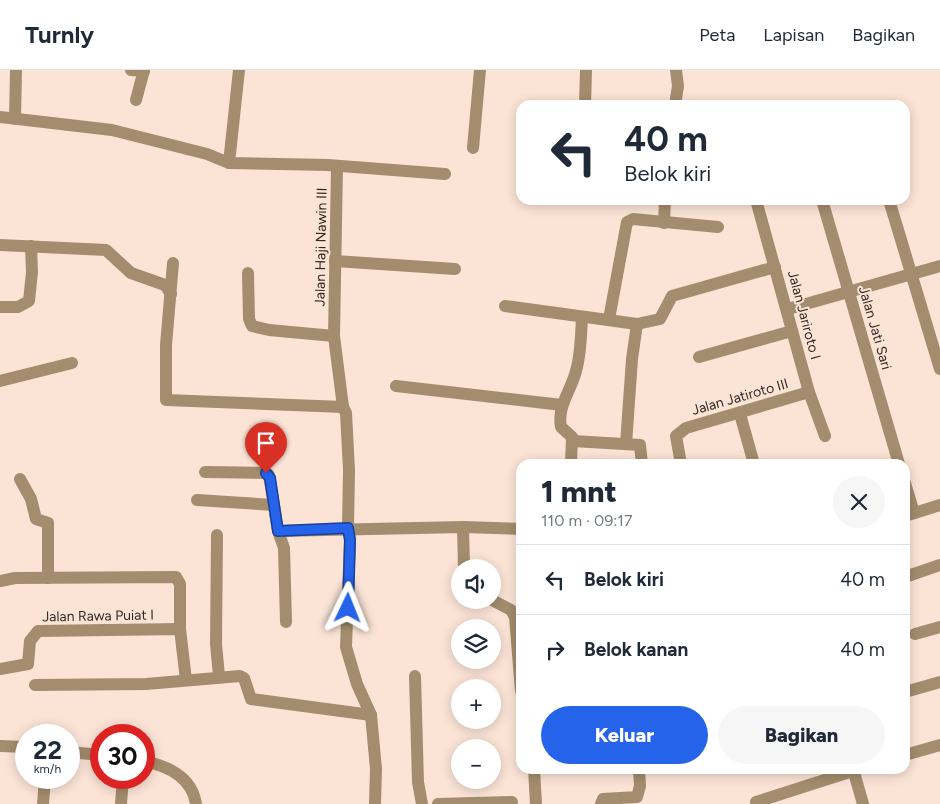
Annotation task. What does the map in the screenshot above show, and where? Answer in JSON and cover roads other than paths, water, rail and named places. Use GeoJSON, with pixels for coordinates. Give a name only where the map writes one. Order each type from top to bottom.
{"type":"FeatureCollection","features":[{"type":"Feature","properties":{"kind":"street"},"geometry":{"type":"LineString","coordinates":[[14,119],[16,70]]}},
{"type":"Feature","properties":{"kind":"street"},"geometry":{"type":"LineString","coordinates":[[136,100],[139,70]]}},
{"type":"Feature","properties":{"kind":"street"},"geometry":{"type":"LineString","coordinates":[[228,163],[239,70]]}},
{"type":"Feature","properties":{"kind":"street"},"geometry":{"type":"LineString","coordinates":[[473,148],[480,70]]}},
{"type":"Feature","properties":{"kind":"street"},"geometry":{"type":"LineString","coordinates":[[585,100],[586,70]]}},
{"type":"Feature","properties":{"kind":"street"},"geometry":{"type":"LineString","coordinates":[[676,70],[678,86],[676,100]]}},
{"type":"Feature","properties":{"kind":"street"},"geometry":{"type":"LineString","coordinates":[[0,117],[112,130],[207,154],[228,163],[328,165],[445,174]]}},
{"type":"Feature","properties":{"kind":"street","name":"Jalan Haji Nawin III"},"geometry":{"type":"LineString","coordinates":[[337,167],[334,336],[346,419],[349,470],[348,528],[350,540],[346,647],[357,684],[371,715],[376,768],[375,804]]}},
{"type":"Feature","properties":{"kind":"street"},"geometry":{"type":"LineString","coordinates":[[664,223],[665,205]]}},
{"type":"Feature","properties":{"kind":"street","name":"Jalan Jariroto I"},"geometry":{"type":"LineString","coordinates":[[757,205],[788,309],[792,331],[809,392],[825,436]]}},
{"type":"Feature","properties":{"kind":"street","name":"Jalan Jati Sari"},"geometry":{"type":"LineString","coordinates":[[823,205],[898,459]]}},
{"type":"Feature","properties":{"kind":"street"},"geometry":{"type":"LineString","coordinates":[[891,205],[940,369]]}},
{"type":"Feature","properties":{"kind":"street"},"geometry":{"type":"LineString","coordinates":[[609,319],[627,222],[632,219],[718,228]]}},
{"type":"Feature","properties":{"kind":"street"},"geometry":{"type":"LineString","coordinates":[[0,245],[106,250],[131,272],[165,285],[171,294]]}},
{"type":"Feature","properties":{"kind":"street"},"geometry":{"type":"LineString","coordinates":[[0,307],[18,307],[29,301],[32,272],[31,246]]}},
{"type":"Feature","properties":{"kind":"street"},"geometry":{"type":"LineString","coordinates":[[335,262],[455,269]]}},
{"type":"Feature","properties":{"kind":"street"},"geometry":{"type":"LineString","coordinates":[[173,263],[166,345],[166,400],[343,407]]}},
{"type":"Feature","properties":{"kind":"street"},"geometry":{"type":"LineString","coordinates":[[788,309],[848,290],[940,266]]}},
{"type":"Feature","properties":{"kind":"street"},"geometry":{"type":"LineString","coordinates":[[505,306],[637,324],[660,319],[672,296],[775,267]]}},
{"type":"Feature","properties":{"kind":"street"},"geometry":{"type":"LineString","coordinates":[[248,273],[249,319],[252,326],[264,330],[334,336]]}},
{"type":"Feature","properties":{"kind":"street"},"geometry":{"type":"LineString","coordinates":[[571,459],[572,437],[561,427],[562,405],[576,373],[582,317]]}},
{"type":"Feature","properties":{"kind":"street"},"geometry":{"type":"LineString","coordinates":[[626,444],[632,359],[637,324]]}},
{"type":"Feature","properties":{"kind":"street"},"geometry":{"type":"LineString","coordinates":[[699,358],[792,331]]}},
{"type":"Feature","properties":{"kind":"street"},"geometry":{"type":"LineString","coordinates":[[0,381],[72,363]]}},
{"type":"Feature","properties":{"kind":"street"},"geometry":{"type":"LineString","coordinates":[[396,386],[562,405]]}},
{"type":"Feature","properties":{"kind":"street","name":"Jalan Jatiroto III"},"geometry":{"type":"LineString","coordinates":[[680,459],[676,442],[680,432],[809,392]]}},
{"type":"Feature","properties":{"kind":"street"},"geometry":{"type":"LineString","coordinates":[[740,414],[753,459]]}},
{"type":"Feature","properties":{"kind":"street"},"geometry":{"type":"LineString","coordinates":[[572,441],[640,445],[641,459]]}},
{"type":"Feature","properties":{"kind":"street"},"geometry":{"type":"LineString","coordinates":[[205,472],[266,473],[270,478],[278,531],[284,548],[286,622]]}},
{"type":"Feature","properties":{"kind":"street"},"geometry":{"type":"LineString","coordinates":[[20,479],[31,499],[36,520],[48,523],[48,578]]}},
{"type":"Feature","properties":{"kind":"street"},"geometry":{"type":"LineString","coordinates":[[197,500],[274,505]]}},
{"type":"Feature","properties":{"kind":"street"},"geometry":{"type":"LineString","coordinates":[[910,514],[940,505]]}},
{"type":"Feature","properties":{"kind":"street"},"geometry":{"type":"LineString","coordinates":[[463,527],[464,559]]}},
{"type":"Feature","properties":{"kind":"street"},"geometry":{"type":"LineString","coordinates":[[278,531],[348,528],[463,527],[516,529]]}},
{"type":"Feature","properties":{"kind":"street"},"geometry":{"type":"LineString","coordinates":[[217,536],[216,644],[219,676]]}},
{"type":"Feature","properties":{"kind":"street"},"geometry":{"type":"LineString","coordinates":[[910,575],[940,565]]}},
{"type":"Feature","properties":{"kind":"street"},"geometry":{"type":"LineString","coordinates":[[0,581],[15,578],[176,578],[180,584],[180,629],[186,680]]}},
{"type":"Feature","properties":{"kind":"street"},"geometry":{"type":"LineString","coordinates":[[501,605],[511,610],[516,623]]}},
{"type":"Feature","properties":{"kind":"street"},"geometry":{"type":"LineString","coordinates":[[915,634],[940,627]]}},
{"type":"Feature","properties":{"kind":"street","name":"Jalan Rawa Puiat I"},"geometry":{"type":"LineString","coordinates":[[0,669],[28,664],[30,641],[38,631],[180,629]]}},
{"type":"Feature","properties":{"kind":"street"},"geometry":{"type":"LineString","coordinates":[[35,685],[146,684],[219,676],[243,676],[251,699],[371,715]]}},
{"type":"Feature","properties":{"kind":"street"},"geometry":{"type":"LineString","coordinates":[[416,676],[418,782],[422,804]]}},
{"type":"Feature","properties":{"kind":"street"},"geometry":{"type":"LineString","coordinates":[[910,691],[940,682]]}},
{"type":"Feature","properties":{"kind":"street"},"geometry":{"type":"LineString","coordinates":[[910,754],[940,745]]}},
{"type":"Feature","properties":{"kind":"street"},"geometry":{"type":"LineString","coordinates":[[0,746],[15,747]]}},
{"type":"Feature","properties":{"kind":"street"},"geometry":{"type":"LineString","coordinates":[[155,764],[165,766],[179,774],[188,784],[196,804]]}},
{"type":"Feature","properties":{"kind":"street"},"geometry":{"type":"LineString","coordinates":[[534,774],[536,804]]}},
{"type":"Feature","properties":{"kind":"street"},"geometry":{"type":"LineString","coordinates":[[600,804],[603,799],[637,797],[640,786],[639,774]]}},
{"type":"Feature","properties":{"kind":"street"},"geometry":{"type":"LineString","coordinates":[[756,802],[840,774]]}},
{"type":"Feature","properties":{"kind":"street"},"geometry":{"type":"LineString","coordinates":[[856,774],[863,804]]}},
{"type":"Feature","properties":{"kind":"street"},"geometry":{"type":"LineString","coordinates":[[43,804],[44,789]]}},
{"type":"Feature","properties":{"kind":"street"},"geometry":{"type":"LineString","coordinates":[[121,804],[122,789]]}},
{"type":"Feature","properties":{"kind":"street"},"geometry":{"type":"LineString","coordinates":[[438,804],[512,802]]}}]}
